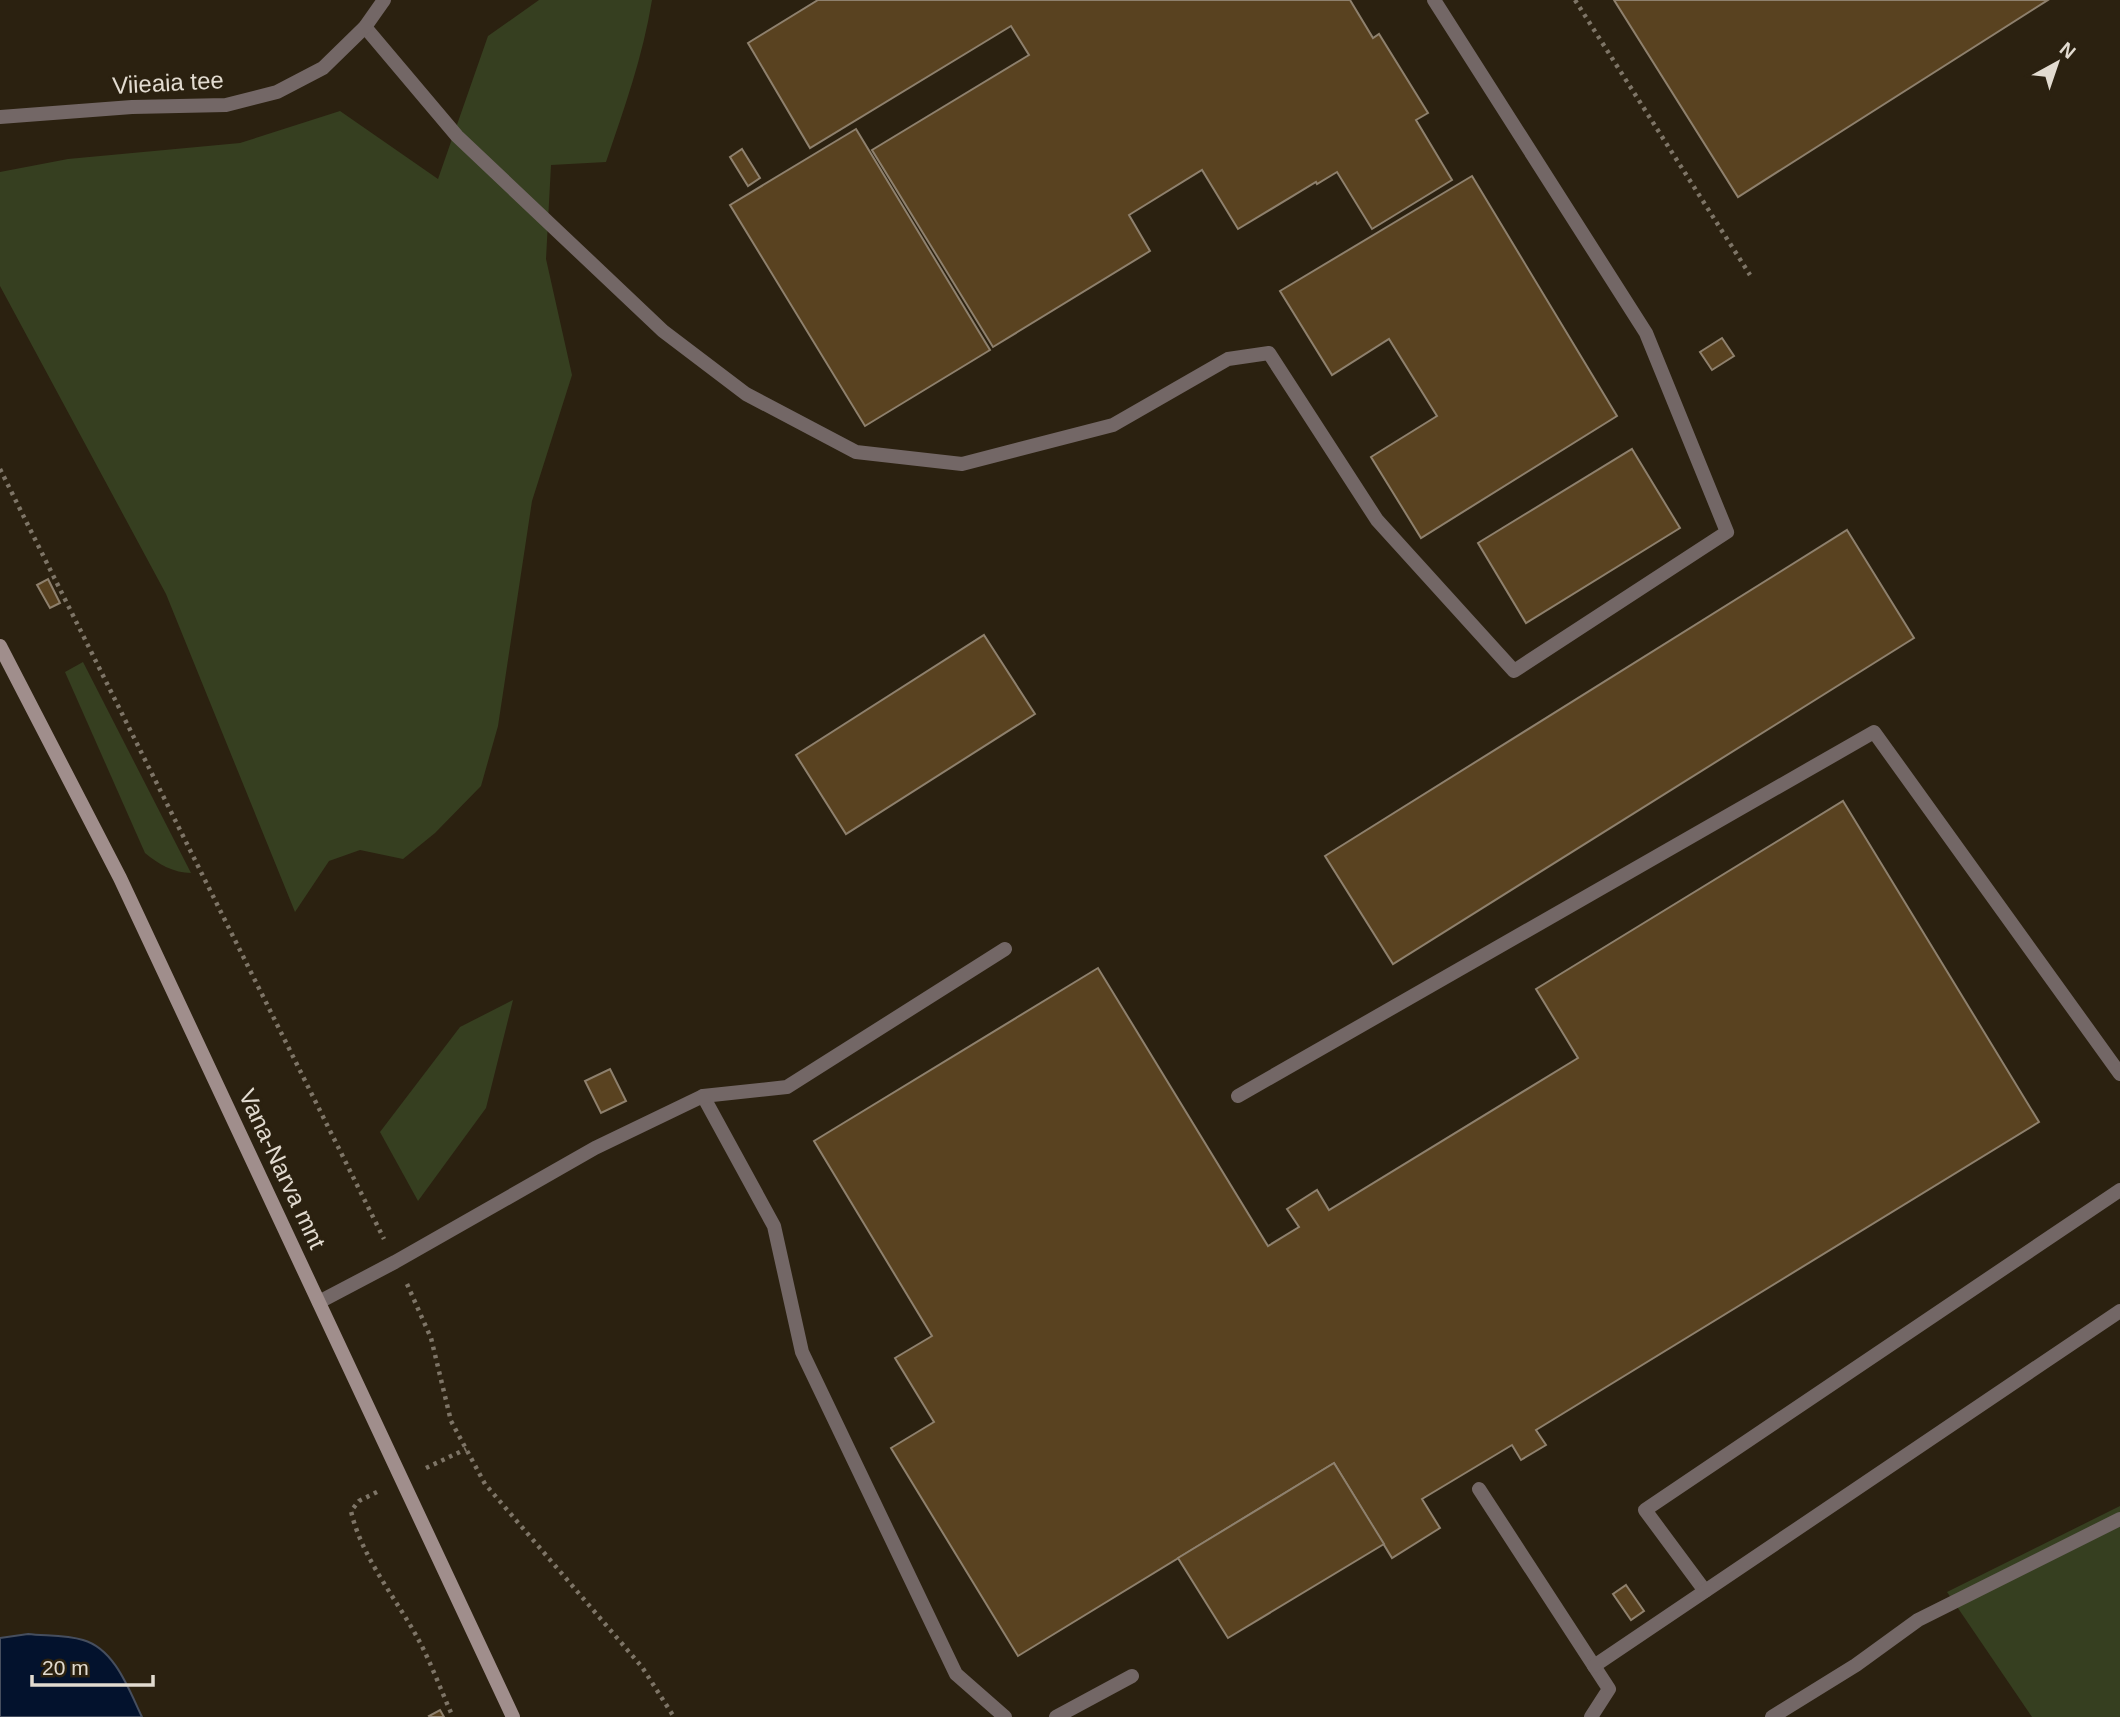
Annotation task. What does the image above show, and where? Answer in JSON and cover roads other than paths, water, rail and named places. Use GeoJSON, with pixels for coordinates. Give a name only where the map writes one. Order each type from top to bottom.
{"type":"FeatureCollection","features":[{"type":"Feature","properties":{"kind":"main road","name":"Vana-Narva mnt"},"geometry":{"type":"LineString","coordinates":[[0,646],[120,878],[513,1717]]}},
{"type":"Feature","properties":{"kind":"street","name":"Viieaia tee"},"geometry":{"type":"LineString","coordinates":[[0,117],[132,107],[226,105],[277,92],[323,68],[365,27],[384,0]]}},
{"type":"Feature","properties":{"kind":"street"},"geometry":{"type":"LineString","coordinates":[[365,27],[457,136],[663,331],[746,394],[856,452],[962,464],[1113,425],[1228,359],[1269,352],[1377,520],[1514,671],[1727,532],[1646,333],[1434,0]]}},
{"type":"Feature","properties":{"kind":"street"},"geometry":{"type":"LineString","coordinates":[[1238,1097],[1874,732],[2120,1074]]}},
{"type":"Feature","properties":{"kind":"street"},"geometry":{"type":"LineString","coordinates":[[319,1302],[595,1149],[703,1096],[787,1087],[1005,949]]}},
{"type":"Feature","properties":{"kind":"street"},"geometry":{"type":"LineString","coordinates":[[703,1096],[774,1226],[802,1352],[956,1674],[1005,1717]]}},
{"type":"Feature","properties":{"kind":"street"},"geometry":{"type":"LineString","coordinates":[[1705,1591],[1645,1510],[2120,1190]]}},
{"type":"Feature","properties":{"kind":"street"},"geometry":{"type":"LineString","coordinates":[[1594,1666],[2120,1311]]}},
{"type":"Feature","properties":{"kind":"street"},"geometry":{"type":"LineString","coordinates":[[1479,1489],[1609,1689],[1591,1717]]}},
{"type":"Feature","properties":{"kind":"street"},"geometry":{"type":"LineString","coordinates":[[1772,1717],[1856,1665],[1918,1620],[2120,1519]]}},
{"type":"Feature","properties":{"kind":"street"},"geometry":{"type":"LineString","coordinates":[[1056,1717],[1132,1676]]}},
{"type":"Feature","properties":{"kind":"water"},"geometry":{"type":"Polygon","coordinates":[[[28,1634],[83,1640],[104,1652],[120,1672],[142,1717],[0,1717],[0,1638],[28,1634]]]}}]}
